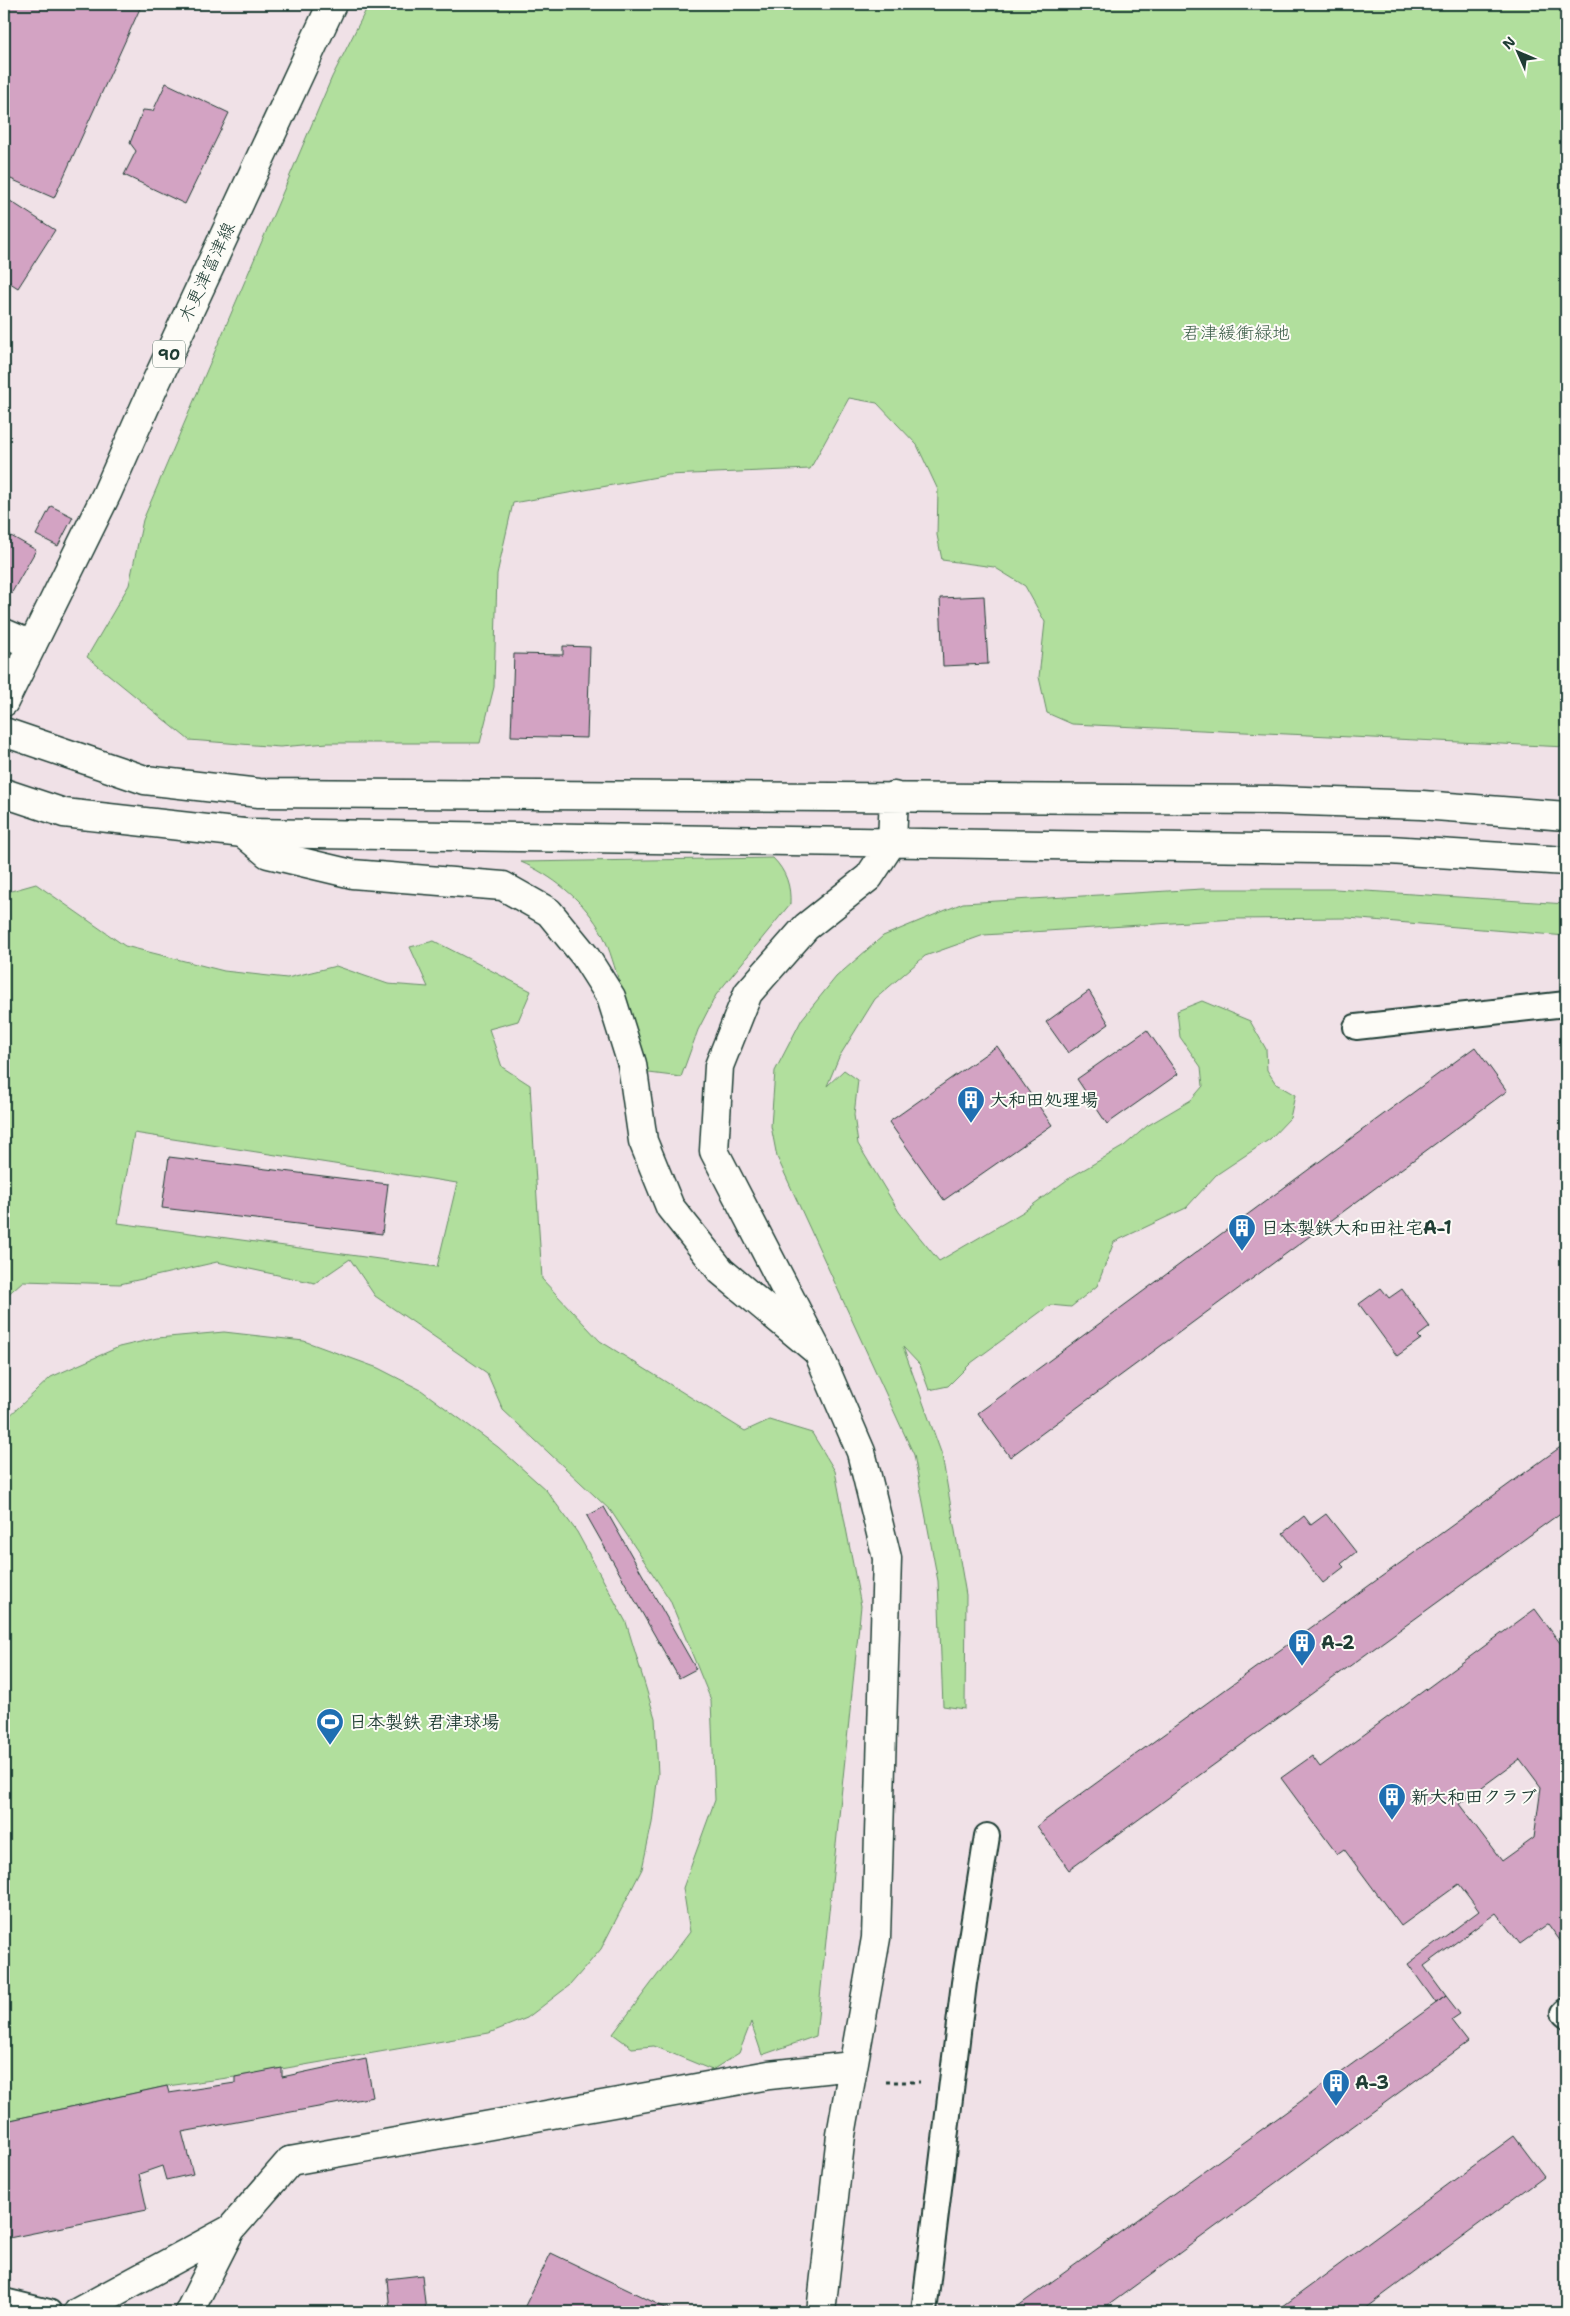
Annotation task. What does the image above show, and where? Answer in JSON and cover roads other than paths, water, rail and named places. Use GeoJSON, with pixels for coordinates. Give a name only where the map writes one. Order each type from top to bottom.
{"type":"FeatureCollection","features":[{"type":"Feature","properties":{"kind":"street","name":"木更津富津線"},"geometry":{"type":"LineString","coordinates":[[4,702],[107,493],[152,391],[332,4]]}},
{"type":"Feature","properties":{"kind":"street"},"geometry":{"type":"LineString","coordinates":[[4,633],[32,645]]}},
{"type":"Feature","properties":{"kind":"street"},"geometry":{"type":"LineString","coordinates":[[4,732],[145,780],[260,793],[1276,800],[1422,805],[1566,816]]}},
{"type":"Feature","properties":{"kind":"street"},"geometry":{"type":"LineString","coordinates":[[4,793],[64,813],[243,833],[1389,850],[1566,861]]}},
{"type":"Feature","properties":{"kind":"street"},"geometry":{"type":"LineString","coordinates":[[821,2312],[841,2135],[876,1938],[887,1558],[862,1452],[818,1352],[714,1151],[719,1066],[748,993],[806,928],[869,877],[892,842],[894,796]]}},
{"type":"Feature","properties":{"kind":"street"},"geometry":{"type":"LineString","coordinates":[[243,833],[268,854],[352,874],[503,886],[549,912],[585,956],[611,997],[632,1064],[643,1141],[670,1207],[721,1271],[818,1352]]}},
{"type":"Feature","properties":{"kind":"street"},"geometry":{"type":"LineString","coordinates":[[189,2312],[231,2229],[290,2161],[769,2075],[852,2066]]}},
{"type":"Feature","properties":{"kind":"street"},"geometry":{"type":"LineString","coordinates":[[78,2312],[231,2229]]}},
{"type":"Feature","properties":{"kind":"lane"},"geometry":{"type":"LineString","coordinates":[[1356,1027],[1566,1004]]}},
{"type":"Feature","properties":{"kind":"lane"},"geometry":{"type":"LineString","coordinates":[[924,2312],[951,2083],[987,1836]]}},
{"type":"Feature","properties":{"kind":"lane"},"geometry":{"type":"LineString","coordinates":[[1566,2012],[1564,2013],[1566,2015]]}},
{"type":"Feature","properties":{"kind":"lane"},"geometry":{"type":"LineString","coordinates":[[4,2301],[49,2312]]}},
{"type":"Feature","properties":{"kind":"place","name":"大和田処理場"},"geometry":{"type":"Point","coordinates":[971,1124]}},
{"type":"Feature","properties":{"kind":"place","name":"日本製鉄大和田社宅A-1"},"geometry":{"type":"Point","coordinates":[1242,1252]}},
{"type":"Feature","properties":{"kind":"place","name":"A-2"},"geometry":{"type":"Point","coordinates":[1302,1667]}},
{"type":"Feature","properties":{"kind":"place","name":"日本製鉄 君津球場"},"geometry":{"type":"Point","coordinates":[330,1746]}},
{"type":"Feature","properties":{"kind":"place","name":"新大和田クラブ"},"geometry":{"type":"Point","coordinates":[1392,1821]}},
{"type":"Feature","properties":{"kind":"place","name":"A-3"},"geometry":{"type":"Point","coordinates":[1336,2107]}},
{"type":"Feature","properties":{"kind":"park label","name":"君津緩衝緑地"},"geometry":{"type":"Point","coordinates":[1236,333]}}]}
